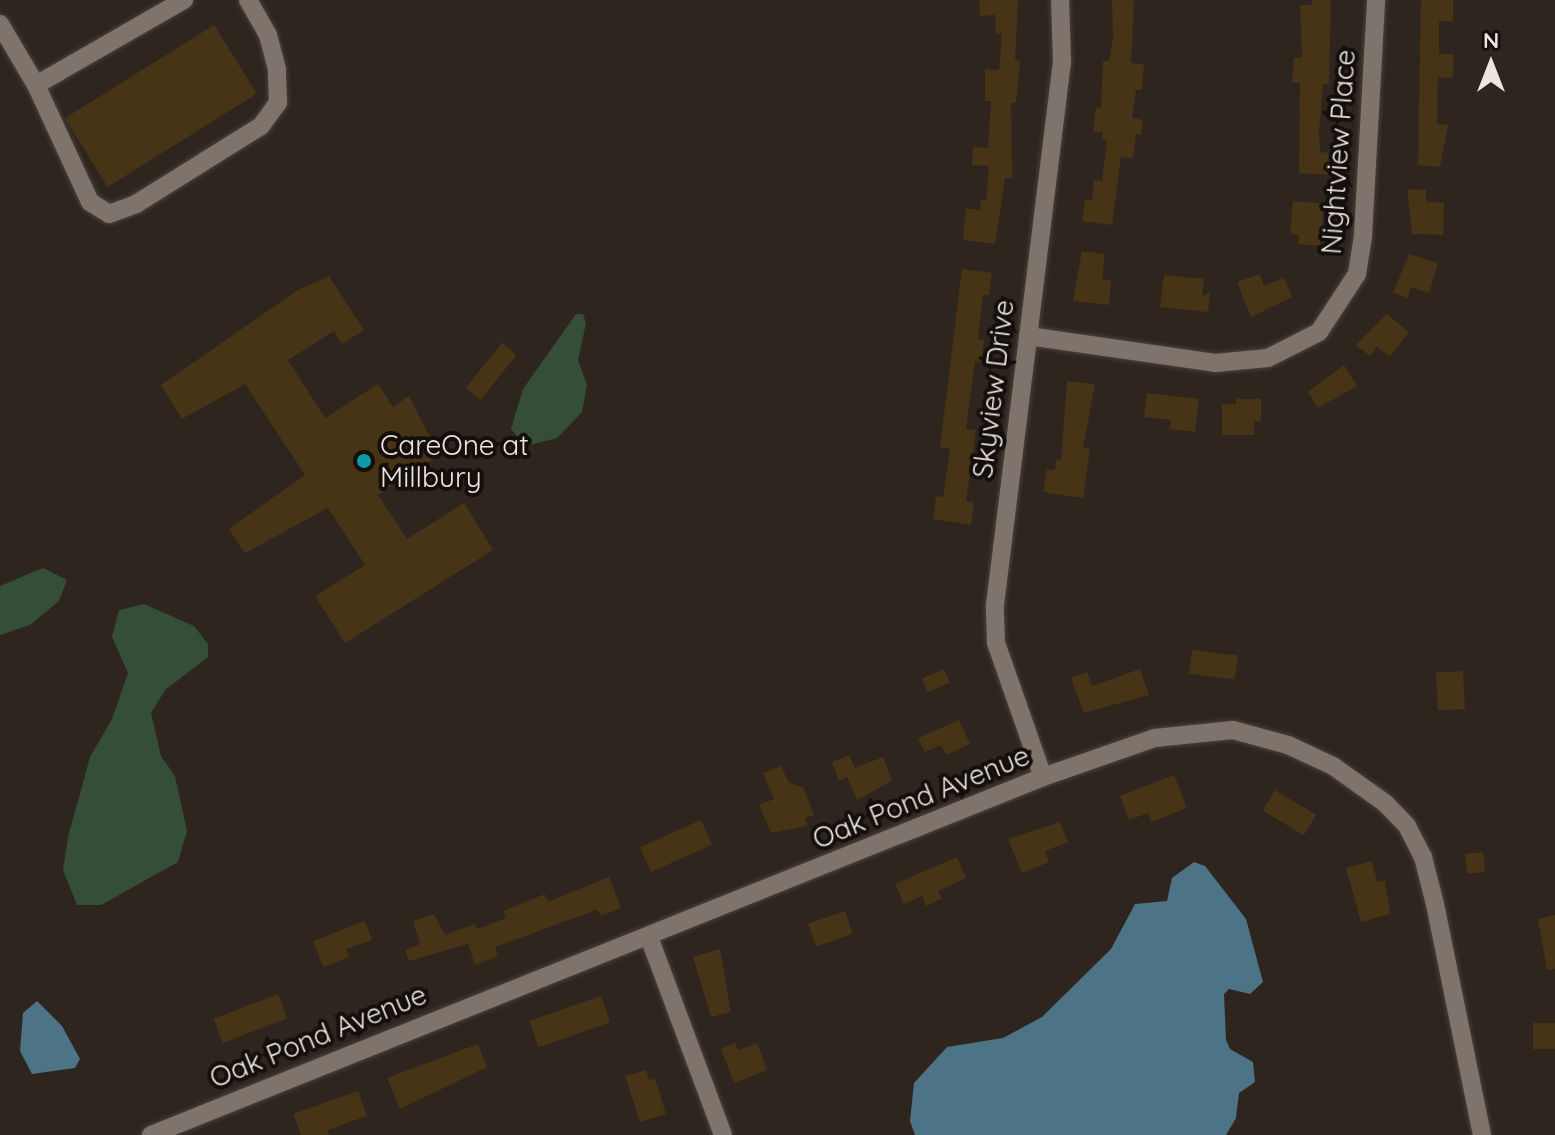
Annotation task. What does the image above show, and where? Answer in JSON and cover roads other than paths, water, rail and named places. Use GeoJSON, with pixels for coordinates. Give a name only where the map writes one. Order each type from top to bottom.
{"type":"FeatureCollection","features":[{"type":"Feature","properties":{"kind":"street"},"geometry":{"type":"LineString","coordinates":[[36,85],[184,0]]}},
{"type":"Feature","properties":{"kind":"street"},"geometry":{"type":"LineString","coordinates":[[0,24],[36,85],[90,202],[109,214],[136,204],[261,126],[278,103],[277,69],[268,35],[248,0]]}},
{"type":"Feature","properties":{"kind":"street","name":"Skyview Drive"},"geometry":{"type":"LineString","coordinates":[[1043,777],[1008,687],[995,618],[1062,62],[1060,0]]}},
{"type":"Feature","properties":{"kind":"street","name":"Nightview Place"},"geometry":{"type":"LineString","coordinates":[[1028,336],[1215,363],[1268,358],[1319,332],[1357,274],[1374,113],[1376,0]]}},
{"type":"Feature","properties":{"kind":"street","name":"Oak Pond Avenue"},"geometry":{"type":"LineString","coordinates":[[151,1135],[1043,777],[1155,738],[1233,730],[1299,750],[1385,803],[1407,826],[1423,857],[1482,1135]]}},
{"type":"Feature","properties":{"kind":"street"},"geometry":{"type":"LineString","coordinates":[[649,937],[723,1135]]}},
{"type":"Feature","properties":{"kind":"water"},"geometry":{"type":"Polygon","coordinates":[[[1194,862],[1205,866],[1246,919],[1263,982],[1250,994],[1229,989],[1224,994],[1226,1040],[1230,1049],[1253,1062],[1255,1082],[1239,1093],[1236,1118],[1226,1135],[915,1135],[910,1121],[914,1083],[947,1047],[1003,1038],[1042,1017],[1111,949],[1135,904],[1167,901],[1172,878],[1194,862]]]}},
{"type":"Feature","properties":{"kind":"water"},"geometry":{"type":"Polygon","coordinates":[[[37,1001],[62,1026],[80,1059],[75,1068],[32,1074],[20,1051],[23,1013],[37,1001]]]}},
{"type":"Feature","properties":{"kind":"place","name":"CareOne at Millbury"},"geometry":{"type":"Point","coordinates":[364,461]}}]}
